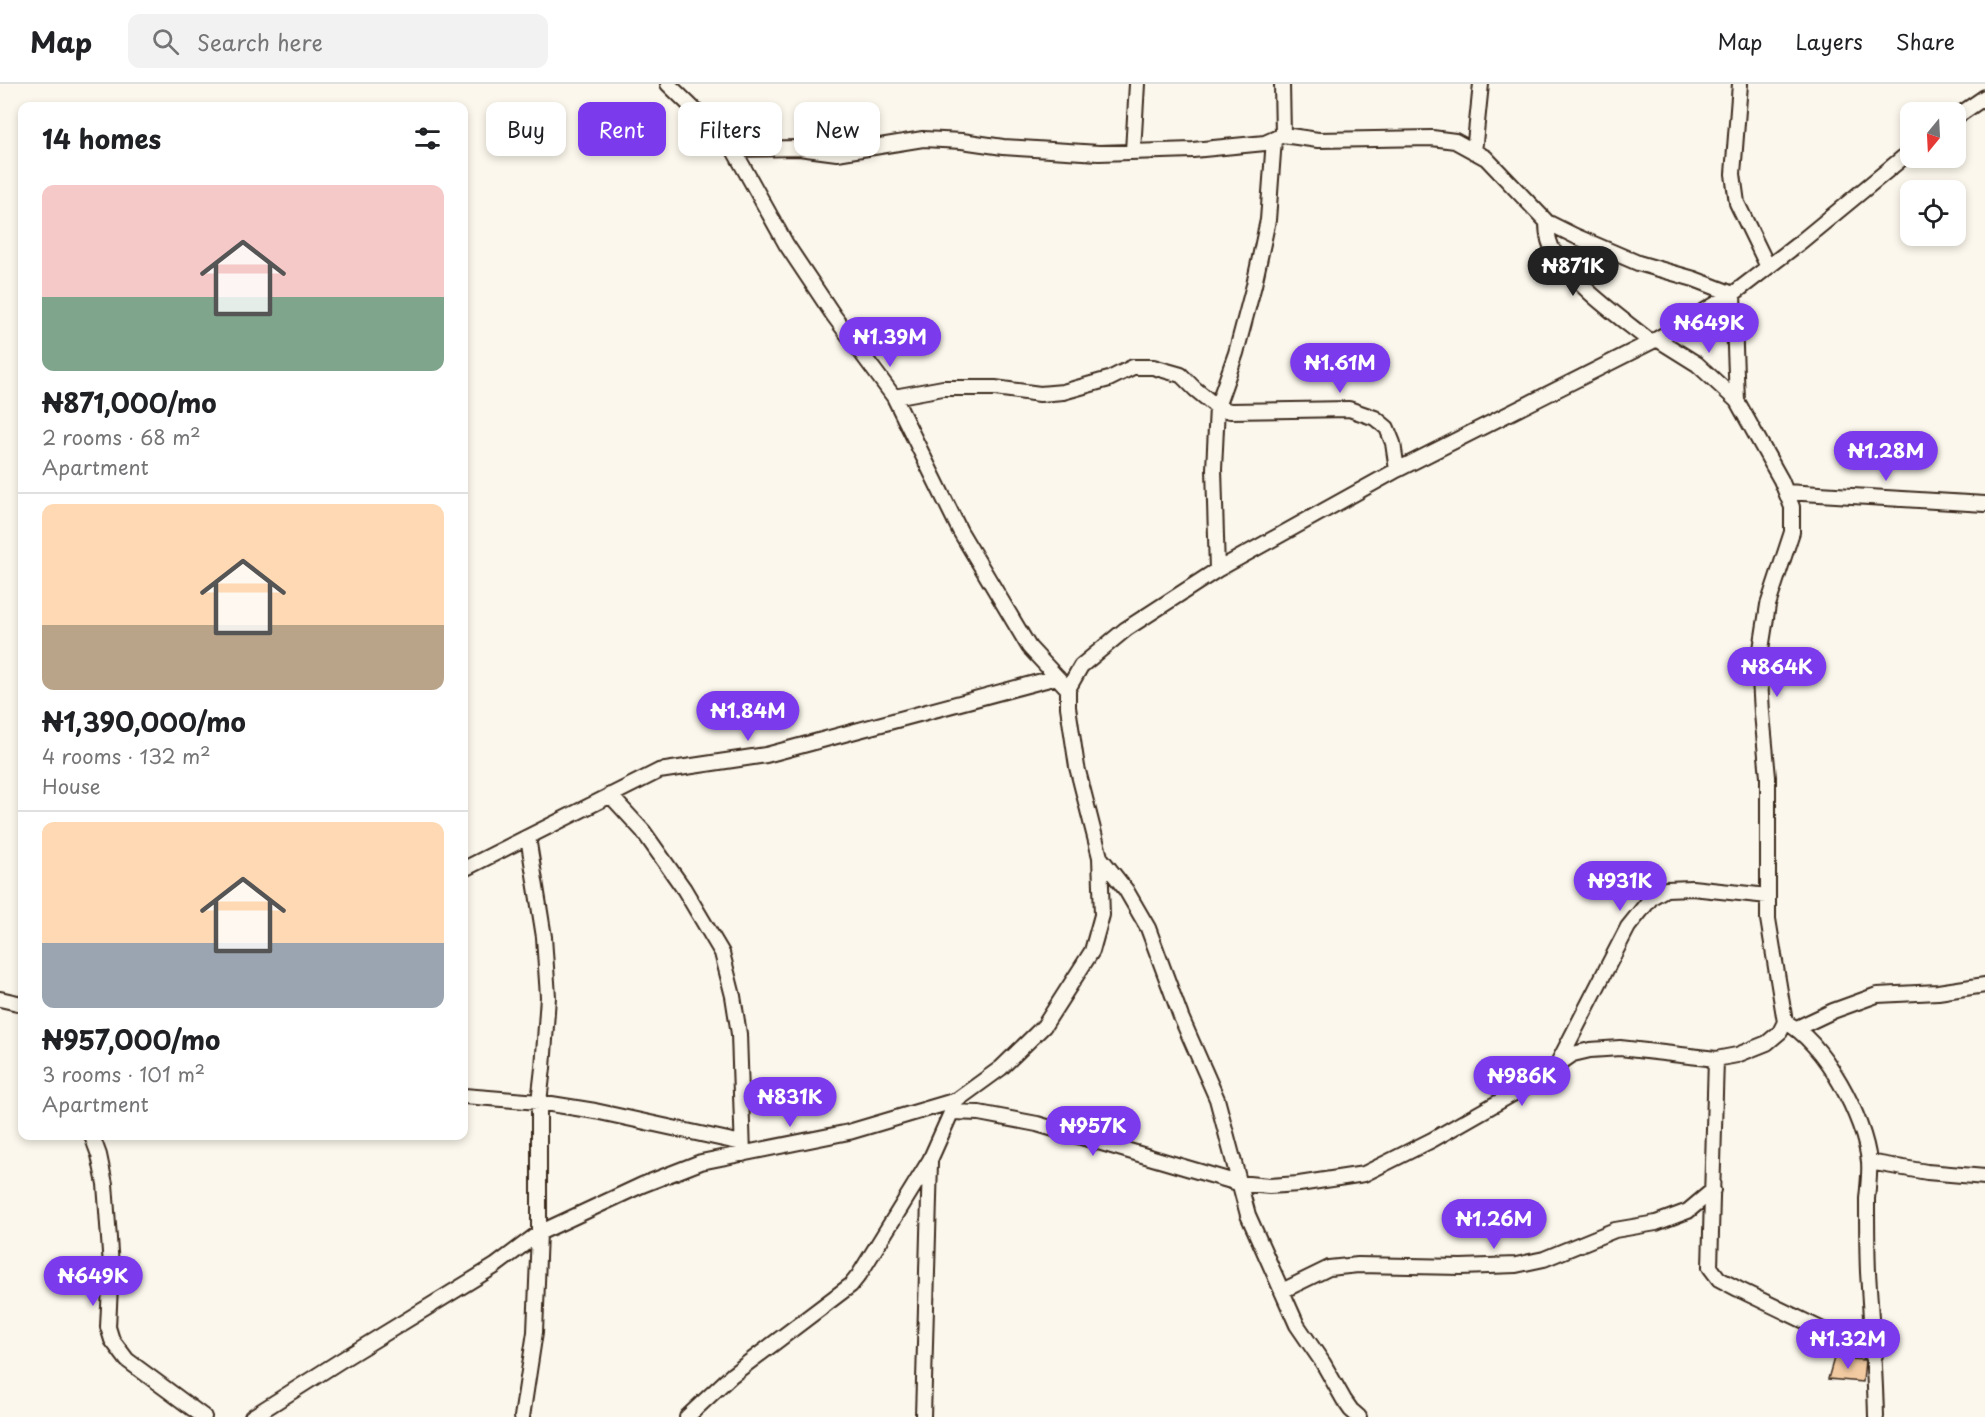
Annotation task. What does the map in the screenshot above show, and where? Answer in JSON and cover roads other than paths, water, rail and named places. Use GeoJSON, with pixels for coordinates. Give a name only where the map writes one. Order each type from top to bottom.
{"type":"FeatureCollection","features":[{"type":"Feature","properties":{"kind":"street"},"geometry":{"type":"LineString","coordinates":[[668,84],[687,102]]}},
{"type":"Feature","properties":{"kind":"street"},"geometry":{"type":"LineString","coordinates":[[1133,151],[1137,84]]}},
{"type":"Feature","properties":{"kind":"street"},"geometry":{"type":"LineString","coordinates":[[1217,570],[1214,469],[1217,406],[1236,353],[1266,231],[1279,137],[1282,84]]}},
{"type":"Feature","properties":{"kind":"street"},"geometry":{"type":"LineString","coordinates":[[1474,152],[1480,84]]}},
{"type":"Feature","properties":{"kind":"street"},"geometry":{"type":"LineString","coordinates":[[1740,84],[1733,174],[1737,203],[1768,267]]}},
{"type":"Feature","properties":{"kind":"street"},"geometry":{"type":"LineString","coordinates":[[1966,110],[1985,97]]}},
{"type":"Feature","properties":{"kind":"street"},"geometry":{"type":"LineString","coordinates":[[782,148],[837,153],[923,139],[1099,153],[1193,150],[1265,143],[1279,137],[1318,140],[1432,138],[1455,141],[1486,158],[1547,222],[1638,262],[1733,294]]}},
{"type":"Feature","properties":{"kind":"street"},"geometry":{"type":"LineString","coordinates":[[737,156],[786,244],[834,316],[894,397],[960,531],[1029,647],[1068,689]]}},
{"type":"Feature","properties":{"kind":"street"},"geometry":{"type":"LineString","coordinates":[[252,1417],[495,1266],[540,1233],[642,1185],[742,1149],[849,1132],[954,1106],[1001,1068],[1044,1026],[1092,951],[1102,915],[1100,857],[1077,767],[1068,707],[1068,689],[1081,666],[1125,629],[1217,570],[1397,470],[1654,340],[1733,294],[1900,160]]}},
{"type":"Feature","properties":{"kind":"street"},"geometry":{"type":"LineString","coordinates":[[1547,222],[1548,237],[1554,253],[1578,281],[1654,340],[1697,364],[1737,401],[1792,507],[1792,532],[1768,605],[1759,662],[1768,777],[1768,919],[1791,1025],[1809,1039],[1830,1067],[1850,1101],[1863,1134],[1869,1162],[1868,1270],[1875,1355],[1876,1417]]}},
{"type":"Feature","properties":{"kind":"street"},"geometry":{"type":"LineString","coordinates":[[1733,294],[1737,401]]}},
{"type":"Feature","properties":{"kind":"street"},"geometry":{"type":"LineString","coordinates":[[894,397],[943,388],[995,388],[1040,394],[1063,392],[1109,379],[1133,367],[1153,367],[1181,375],[1217,406],[1230,411],[1349,409],[1376,418],[1387,428],[1393,443],[1397,470]]}},
{"type":"Feature","properties":{"kind":"street"},"geometry":{"type":"LineString","coordinates":[[1786,492],[1985,504]]}},
{"type":"Feature","properties":{"kind":"street"},"geometry":{"type":"LineString","coordinates":[[468,867],[659,771],[766,755],[1058,678]]}},
{"type":"Feature","properties":{"kind":"street"},"geometry":{"type":"LineString","coordinates":[[610,795],[643,831],[684,889],[722,953],[733,996],[739,1034],[742,1149]]}},
{"type":"Feature","properties":{"kind":"street"},"geometry":{"type":"LineString","coordinates":[[522,1417],[535,1332],[540,1233],[539,1102],[548,997],[544,938],[528,837]]}},
{"type":"Feature","properties":{"kind":"street"},"geometry":{"type":"LineString","coordinates":[[1100,857],[1126,890],[1148,928],[1181,1017],[1216,1099],[1248,1215],[1297,1325],[1323,1362],[1344,1400],[1359,1417]]}},
{"type":"Feature","properties":{"kind":"street"},"geometry":{"type":"LineString","coordinates":[[1557,1065],[1628,927],[1652,897],[1666,889],[1692,888],[1768,896]]}},
{"type":"Feature","properties":{"kind":"street"},"geometry":{"type":"LineString","coordinates":[[954,1106],[1037,1124],[1238,1182],[1269,1186],[1299,1184],[1364,1174],[1432,1140],[1525,1087],[1572,1054],[1620,1048],[1716,1059],[1737,1055],[1767,1043],[1791,1025],[1877,995],[1938,992],[1985,985]]}},
{"type":"Feature","properties":{"kind":"street"},"geometry":{"type":"LineString","coordinates":[[0,999],[18,1003]]}},
{"type":"Feature","properties":{"kind":"street"},"geometry":{"type":"LineString","coordinates":[[1716,1059],[1710,1267],[1719,1279],[1875,1355]]}},
{"type":"Feature","properties":{"kind":"street"},"geometry":{"type":"LineString","coordinates":[[468,1096],[539,1102],[595,1111],[742,1149]]}},
{"type":"Feature","properties":{"kind":"street"},"geometry":{"type":"LineString","coordinates":[[687,1417],[732,1374],[850,1285],[859,1275],[930,1160],[954,1106]]}},
{"type":"Feature","properties":{"kind":"street"},"geometry":{"type":"LineString","coordinates":[[93,1140],[105,1184],[111,1266],[108,1327],[112,1340],[128,1360],[204,1417]]}},
{"type":"Feature","properties":{"kind":"street"},"geometry":{"type":"LineString","coordinates":[[923,1417],[930,1160]]}},
{"type":"Feature","properties":{"kind":"street"},"geometry":{"type":"LineString","coordinates":[[1869,1162],[1927,1172],[1985,1177]]}},
{"type":"Feature","properties":{"kind":"street"},"geometry":{"type":"LineString","coordinates":[[1282,1291],[1329,1268],[1358,1265],[1461,1267],[1505,1265],[1544,1258],[1615,1230],[1656,1223],[1688,1211],[1713,1190]]}},
{"type":"Feature","properties":{"kind":"street"},"geometry":{"type":"LineString","coordinates":[[1344,1400],[1346,1417]]}},
{"type":"Feature","properties":{"kind":"street"},"geometry":{"type":"LineString","coordinates":[[275,1417],[278,1401]]}}]}
